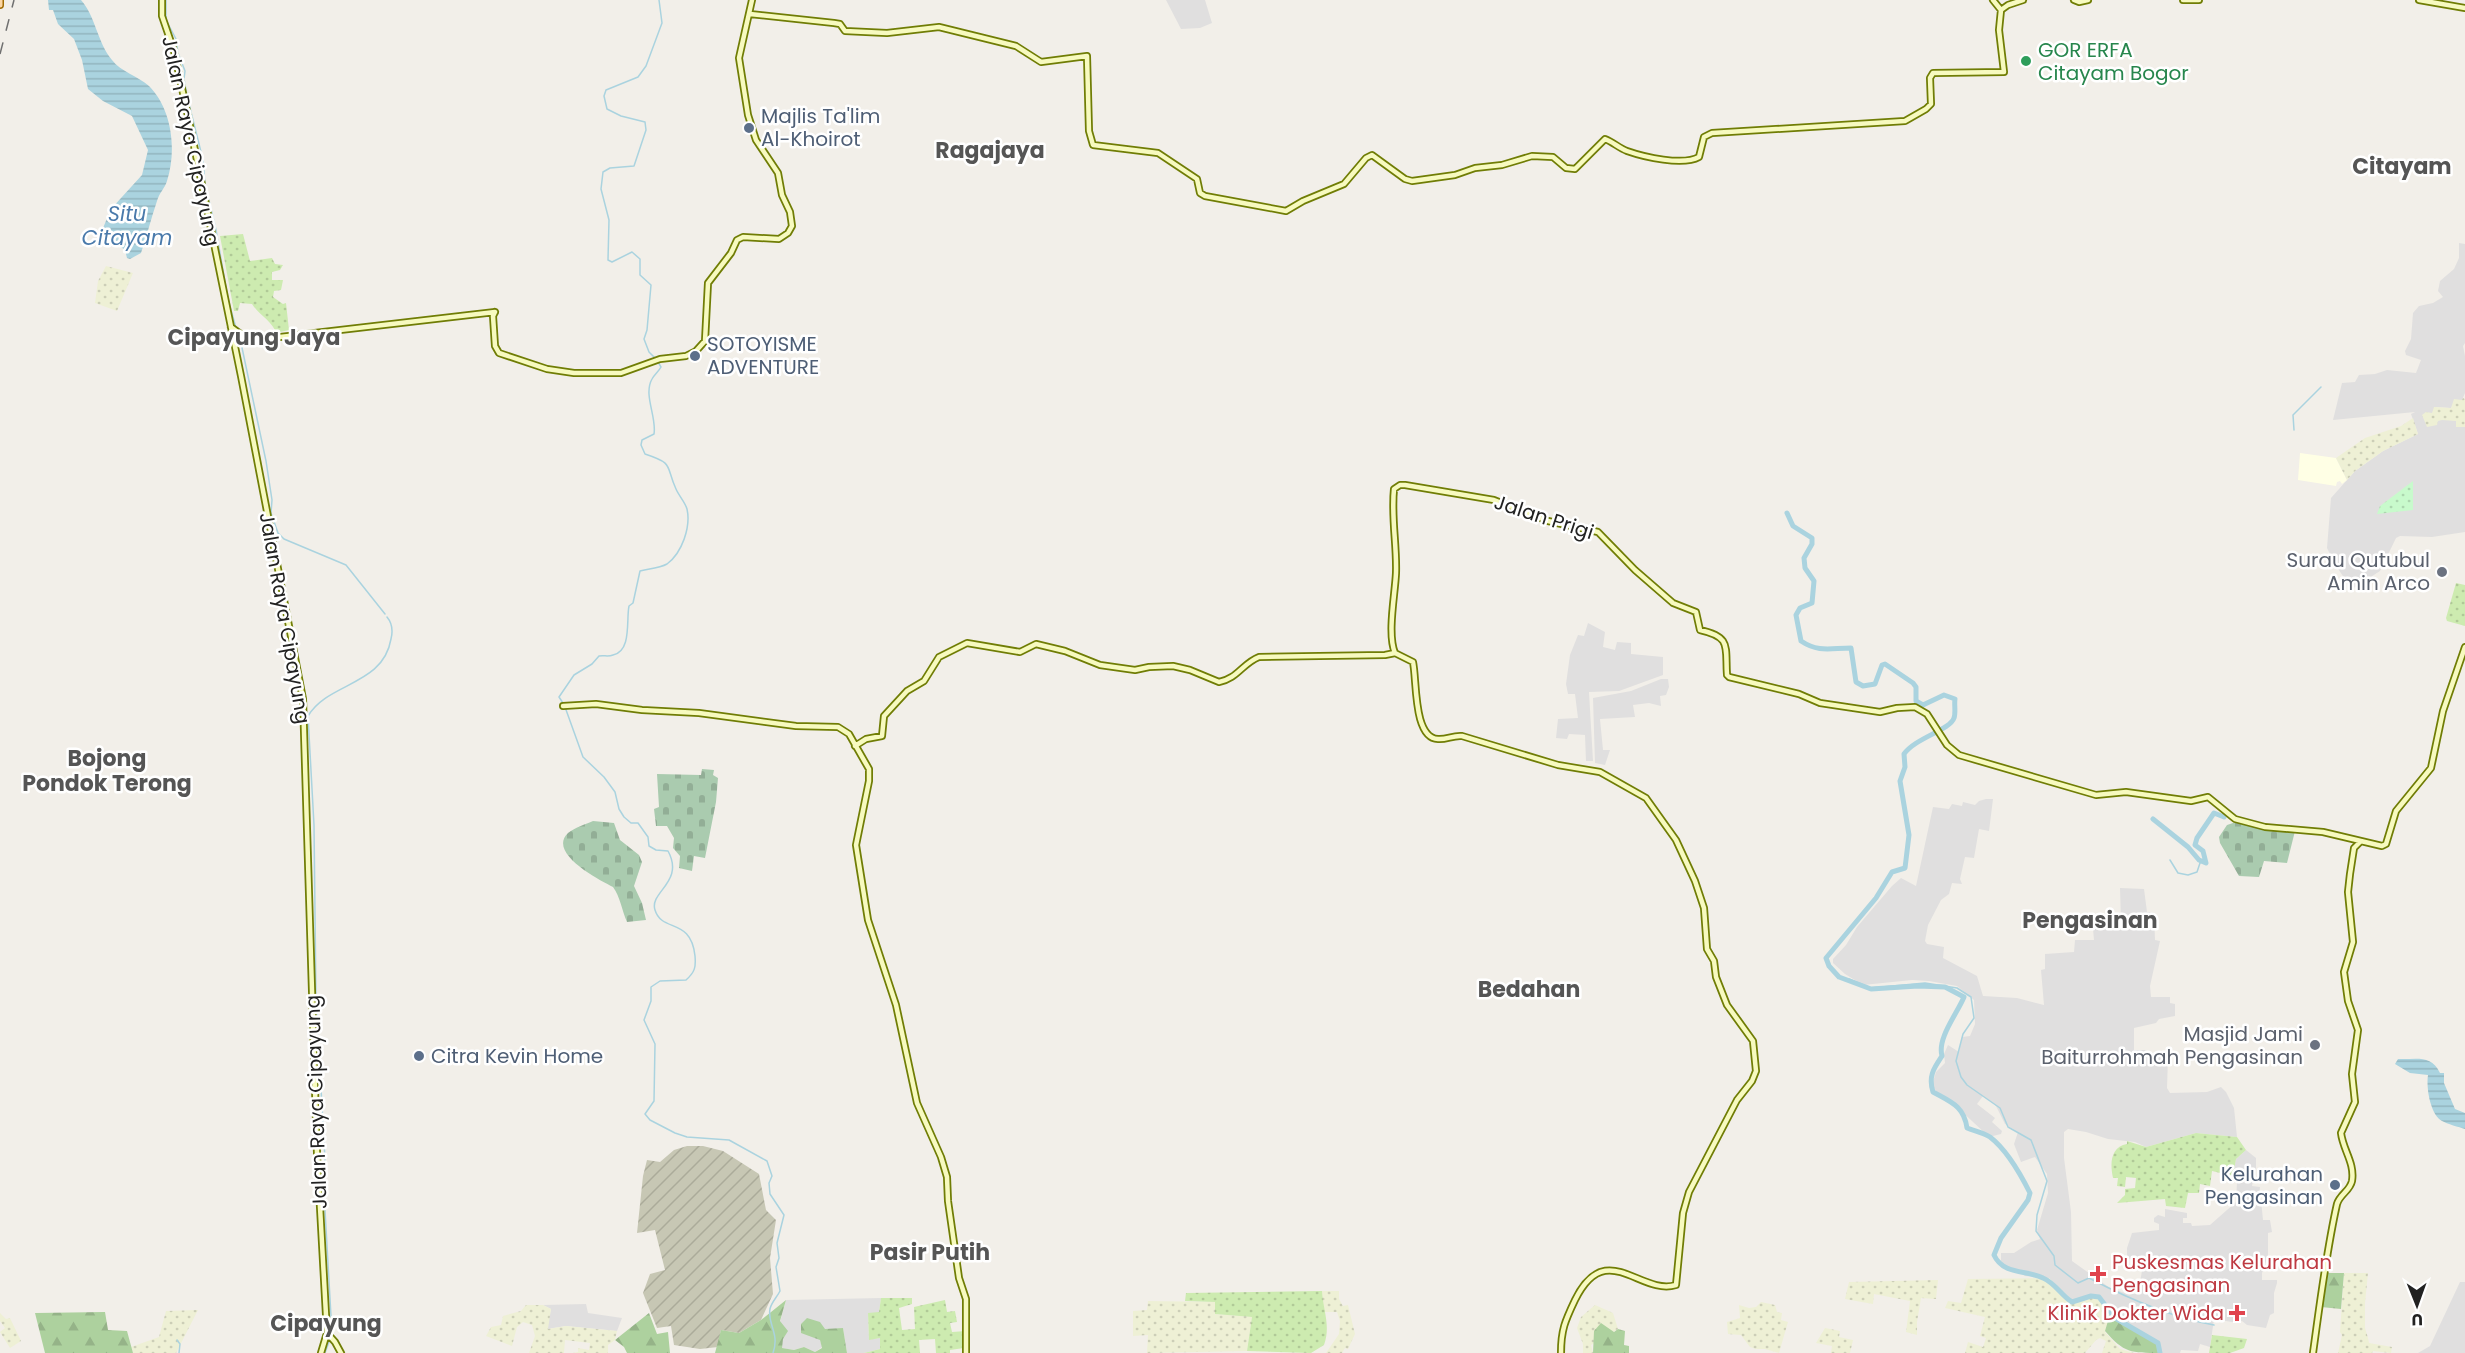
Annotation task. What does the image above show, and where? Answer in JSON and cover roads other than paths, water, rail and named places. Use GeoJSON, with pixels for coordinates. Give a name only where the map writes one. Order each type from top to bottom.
{"type":"FeatureCollection","features":[{"type":"Feature","properties":{"kind":"main road"},"geometry":{"type":"LineString","coordinates":[[0,0],[0,5]]}},
{"type":"Feature","properties":{"kind":"street","name":"Jalan Raya Cipayung"},"geometry":{"type":"LineString","coordinates":[[162,0],[162,16],[174,51],[239,340],[303,703],[317,1153],[330,1339],[321,1353]]}},
{"type":"Feature","properties":{"kind":"street"},"geometry":{"type":"LineString","coordinates":[[235,329],[239,340],[254,340],[492,313],[496,350],[510,358],[562,372],[600,374],[628,372],[657,360],[686,356],[701,347],[706,333],[708,283],[730,255],[737,240],[743,237],[779,238],[791,230],[792,221],[782,195],[778,173],[756,140],[748,115],[739,58],[752,0]]}},
{"type":"Feature","properties":{"kind":"street"},"geometry":{"type":"LineString","coordinates":[[750,14],[840,24],[845,31],[854,33],[887,33],[939,27],[1016,46],[1041,62],[1087,56],[1089,129],[1093,145],[1153,151],[1162,154],[1197,179],[1200,193],[1205,196],[1286,211],[1303,201],[1344,184],[1366,158],[1372,155],[1404,178],[1417,181],[1459,174],[1475,168],[1502,165],[1532,156],[1553,158],[1566,168],[1575,169],[1605,140],[1630,152],[1665,160],[1691,160],[1699,157],[1704,137],[1712,133],[1905,121],[1931,104],[1929,78],[1933,73],[2004,72],[1999,30],[2001,10],[1993,0]]}},
{"type":"Feature","properties":{"kind":"street"},"geometry":{"type":"LineString","coordinates":[[2001,10],[2023,0]]}},
{"type":"Feature","properties":{"kind":"street"},"geometry":{"type":"LineString","coordinates":[[2074,0],[2079,2],[2088,0]]}},
{"type":"Feature","properties":{"kind":"street"},"geometry":{"type":"LineString","coordinates":[[2183,0],[2199,0]]}},
{"type":"Feature","properties":{"kind":"street"},"geometry":{"type":"LineString","coordinates":[[2419,0],[2465,8]]}},
{"type":"Feature","properties":{"kind":"street","name":"Jalan Prigi"},"geometry":{"type":"LineString","coordinates":[[1395,653],[1392,637],[1396,567],[1392,514],[1394,489],[1402,485],[1494,500],[1548,521],[1598,532],[1635,570],[1673,603],[1696,612],[1700,630],[1717,634],[1723,639],[1726,645],[1728,677],[1799,694],[1820,703],[1880,712],[1915,707],[1927,714],[1947,745],[1963,756],[2073,789],[2096,795],[2126,792],[2191,801],[2208,797],[2235,819],[2265,827],[2308,830],[2348,840]]}},
{"type":"Feature","properties":{"kind":"street"},"geometry":{"type":"LineString","coordinates":[[855,746],[866,739],[882,736],[884,716],[907,691],[924,681],[939,657],[967,643],[1020,652],[1036,644],[1065,651],[1100,665],[1136,670],[1173,666],[1190,670],[1219,682],[1238,675],[1250,661],[1258,657],[1395,653],[1413,662],[1420,722],[1433,737],[1440,739],[1451,735],[1462,736],[1558,765],[1600,772],[1651,803],[1676,840],[1695,880],[1704,908],[1707,949],[1714,961],[1716,977],[1727,1005],[1752,1039],[1755,1048],[1755,1077],[1740,1095],[1695,1176],[1687,1197],[1682,1224],[1676,1284],[1672,1286],[1658,1284],[1613,1271],[1589,1278],[1578,1293],[1564,1322],[1561,1353]]}},
{"type":"Feature","properties":{"kind":"street"},"geometry":{"type":"LineString","coordinates":[[2348,840],[2385,845],[2396,811],[2430,771],[2443,711],[2465,647]]}},
{"type":"Feature","properties":{"kind":"street"},"geometry":{"type":"LineString","coordinates":[[566,706],[602,705],[647,711],[699,713],[796,726],[840,727],[847,732],[867,764],[869,776],[857,836],[857,852],[868,920],[896,1005],[917,1103],[941,1157],[947,1177],[958,1278],[966,1299],[966,1353]]}},
{"type":"Feature","properties":{"kind":"street"},"geometry":{"type":"LineString","coordinates":[[2348,840],[2354,848]]}},
{"type":"Feature","properties":{"kind":"street"},"geometry":{"type":"LineString","coordinates":[[2313,1353],[2321,1310],[2327,1251],[2338,1202],[2352,1182],[2352,1165],[2341,1132],[2355,1102],[2352,1074],[2358,1030],[2348,1000],[2344,972],[2353,942],[2348,892],[2354,848],[2360,842]]}},
{"type":"Feature","properties":{"kind":"street"},"geometry":{"type":"LineString","coordinates":[[330,1339],[341,1353]]}},
{"type":"Feature","properties":{"kind":"water","name":"Situ Citayam"},"geometry":{"type":"Polygon","coordinates":[[[48,0],[81,0],[112,60],[120,68],[149,86],[157,95],[167,118],[172,156],[167,181],[158,198],[141,253],[130,259],[127,258],[125,250],[106,236],[103,228],[111,209],[142,175],[148,150],[132,116],[103,101],[88,89],[82,60],[74,39],[58,24],[53,10],[49,10],[48,0]]]}},
{"type":"Feature","properties":{"kind":"water"},"geometry":{"type":"Polygon","coordinates":[[[2398,1059],[2428,1060],[2440,1073],[2444,1073],[2444,1083],[2455,1109],[2465,1113],[2465,1129],[2438,1118],[2430,1100],[2428,1075],[2410,1073],[2395,1064],[2398,1059]]]}},
{"type":"Feature","properties":{"kind":"waterway"},"geometry":{"type":"LineString","coordinates":[[166,0],[166,20],[176,39],[178,53],[185,71],[187,96],[203,160],[205,184],[236,328]]}},
{"type":"Feature","properties":{"kind":"waterway"},"geometry":{"type":"LineString","coordinates":[[655,358],[649,352],[644,339],[647,330],[651,285],[640,275],[640,259],[632,252],[612,262],[608,260],[609,220],[601,189],[603,172],[610,168],[634,166],[646,130],[645,122],[621,116],[607,109],[604,96],[606,90],[638,77],[646,66],[662,23],[659,0]]}},
{"type":"Feature","properties":{"kind":"waterway"},"geometry":{"type":"LineString","coordinates":[[236,333],[241,343],[266,461],[272,500],[271,513],[278,533],[284,539],[346,565],[385,614]]}},
{"type":"Feature","properties":{"kind":"waterway"},"geometry":{"type":"LineString","coordinates":[[563,703],[559,697],[574,675],[592,664],[599,656],[613,655],[623,648],[626,641],[629,606],[633,603],[640,571],[667,564],[677,553],[684,539],[688,524],[687,509],[676,489],[668,466],[661,460],[645,454],[641,445],[642,440],[654,434],[649,392],[652,379],[661,367],[658,362]]}},
{"type":"Feature","properties":{"kind":"waterway"},"geometry":{"type":"LineString","coordinates":[[2294,430],[2293,415],[2321,387]]}},
{"type":"Feature","properties":{"kind":"waterway"},"geometry":{"type":"LineString","coordinates":[[1787,513],[1793,526],[1812,538],[1812,544],[1804,558],[1805,568],[1814,581],[1812,603],[1800,608],[1796,615],[1801,641],[1819,648],[1851,648],[1856,682],[1863,686],[1875,684],[1882,665],[1885,664],[1913,683],[1916,687],[1916,701],[1923,705],[1944,695],[1955,699],[1955,716],[1951,722],[1916,743],[1904,754],[1905,767],[1900,781],[1909,835],[1905,868],[1892,872],[1876,898],[1826,958],[1829,966],[1839,977],[1871,989],[1945,987],[1964,997],[1942,1042],[1942,1056],[1934,1068],[1932,1077],[1933,1092],[1960,1110],[1967,1128],[1988,1136],[1996,1142],[2013,1163],[2030,1193],[2028,1200],[2001,1238],[1994,1255],[2003,1266],[2009,1269],[2047,1280],[2072,1302],[2091,1296],[2099,1297],[2115,1318],[2158,1343],[2160,1353]]}},
{"type":"Feature","properties":{"kind":"waterway"},"geometry":{"type":"LineString","coordinates":[[332,1334],[316,1001],[314,825],[308,716],[328,696],[366,675],[377,666],[386,654],[392,636],[391,624],[387,617]]}},
{"type":"Feature","properties":{"kind":"waterway"},"geometry":{"type":"LineString","coordinates":[[565,707],[583,757],[604,777],[615,792],[619,809],[624,817],[631,823],[638,823],[648,837],[649,846],[656,850],[668,851],[672,862],[670,879],[657,898],[655,910],[664,921],[682,930],[688,936],[695,956],[695,966],[686,980],[660,981],[651,987],[651,1001],[644,1020],[655,1044],[654,1101],[645,1114],[650,1120],[675,1133],[687,1137],[729,1140],[767,1161],[772,1176],[769,1183],[770,1194],[784,1215],[777,1243],[779,1258],[776,1267],[780,1291],[770,1309],[775,1340],[773,1353]]}},
{"type":"Feature","properties":{"kind":"waterway"},"geometry":{"type":"LineString","coordinates":[[2153,819],[2188,847],[2199,860],[2206,863],[2203,851],[2195,845],[2197,838],[2214,813],[2224,817],[2226,812]]}},
{"type":"Feature","properties":{"kind":"waterway"},"geometry":{"type":"LineString","coordinates":[[2170,860],[2178,873],[2188,875],[2197,872],[2202,862]]}},
{"type":"Feature","properties":{"kind":"waterway"},"geometry":{"type":"LineString","coordinates":[[1849,979],[1871,988],[1925,983],[1957,988],[1971,997],[1974,1018],[1963,1034],[1956,1061],[1961,1077],[1967,1085],[2000,1108],[2008,1127],[2031,1140],[2047,1181],[2037,1215],[2036,1231],[2054,1256],[2055,1265],[2078,1283],[2089,1278],[2150,1306],[2214,1325]]}},
{"type":"Feature","properties":{"kind":"waterway"},"geometry":{"type":"LineString","coordinates":[[325,1353],[330,1339]]}},
{"type":"Feature","properties":{"kind":"waterway"},"geometry":{"type":"LineString","coordinates":[[177,1340],[180,1344],[179,1353]]}},
{"type":"Feature","properties":{"kind":"railway"},"geometry":{"type":"LineString","coordinates":[[0,54],[14,0]]}},
{"type":"Feature","properties":{"kind":"place","name":"GOR ERFA Citayam Bogor"},"geometry":{"type":"Point","coordinates":[2026,61]}},
{"type":"Feature","properties":{"kind":"place","name":"Majlis Ta'lim Al-Khoirot"},"geometry":{"type":"Point","coordinates":[749,128]}},
{"type":"Feature","properties":{"kind":"place","name":"SOTOYISME ADVENTURE"},"geometry":{"type":"Point","coordinates":[695,356]}},
{"type":"Feature","properties":{"kind":"place","name":"Surau Qutubul Amin Arco"},"geometry":{"type":"Point","coordinates":[2442,572]}},
{"type":"Feature","properties":{"kind":"place","name":"Masjid Jami Baiturrohmah Pengasinan"},"geometry":{"type":"Point","coordinates":[2315,1045]}},
{"type":"Feature","properties":{"kind":"place","name":"Citra Kevin Home"},"geometry":{"type":"Point","coordinates":[419,1056]}},
{"type":"Feature","properties":{"kind":"place","name":"Kelurahan Pengasinan"},"geometry":{"type":"Point","coordinates":[2335,1185]}},
{"type":"Feature","properties":{"kind":"place","name":"Puskesmas Kelurahan Pengasinan"},"geometry":{"type":"Point","coordinates":[2098,1274]}},
{"type":"Feature","properties":{"kind":"place","name":"Klinik Dokter Wida"},"geometry":{"type":"Point","coordinates":[2237,1313]}},
{"type":"Feature","properties":{"kind":"district","name":"Ragajaya"},"geometry":{"type":"Point","coordinates":[990,150]}},
{"type":"Feature","properties":{"kind":"district","name":"Citayam"},"geometry":{"type":"Point","coordinates":[2402,166]}},
{"type":"Feature","properties":{"kind":"district","name":"Cipayung Jaya"},"geometry":{"type":"Point","coordinates":[254,337]}},
{"type":"Feature","properties":{"kind":"district","name":"Bojong Pondok Terong"},"geometry":{"type":"Point","coordinates":[107,770]}},
{"type":"Feature","properties":{"kind":"district","name":"Pengasinan"},"geometry":{"type":"Point","coordinates":[2090,920]}},
{"type":"Feature","properties":{"kind":"district","name":"Bedahan"},"geometry":{"type":"Point","coordinates":[1529,989]}},
{"type":"Feature","properties":{"kind":"district","name":"Pasir Putih"},"geometry":{"type":"Point","coordinates":[930,1252]}},
{"type":"Feature","properties":{"kind":"district","name":"Cipayung"},"geometry":{"type":"Point","coordinates":[326,1323]}}]}
